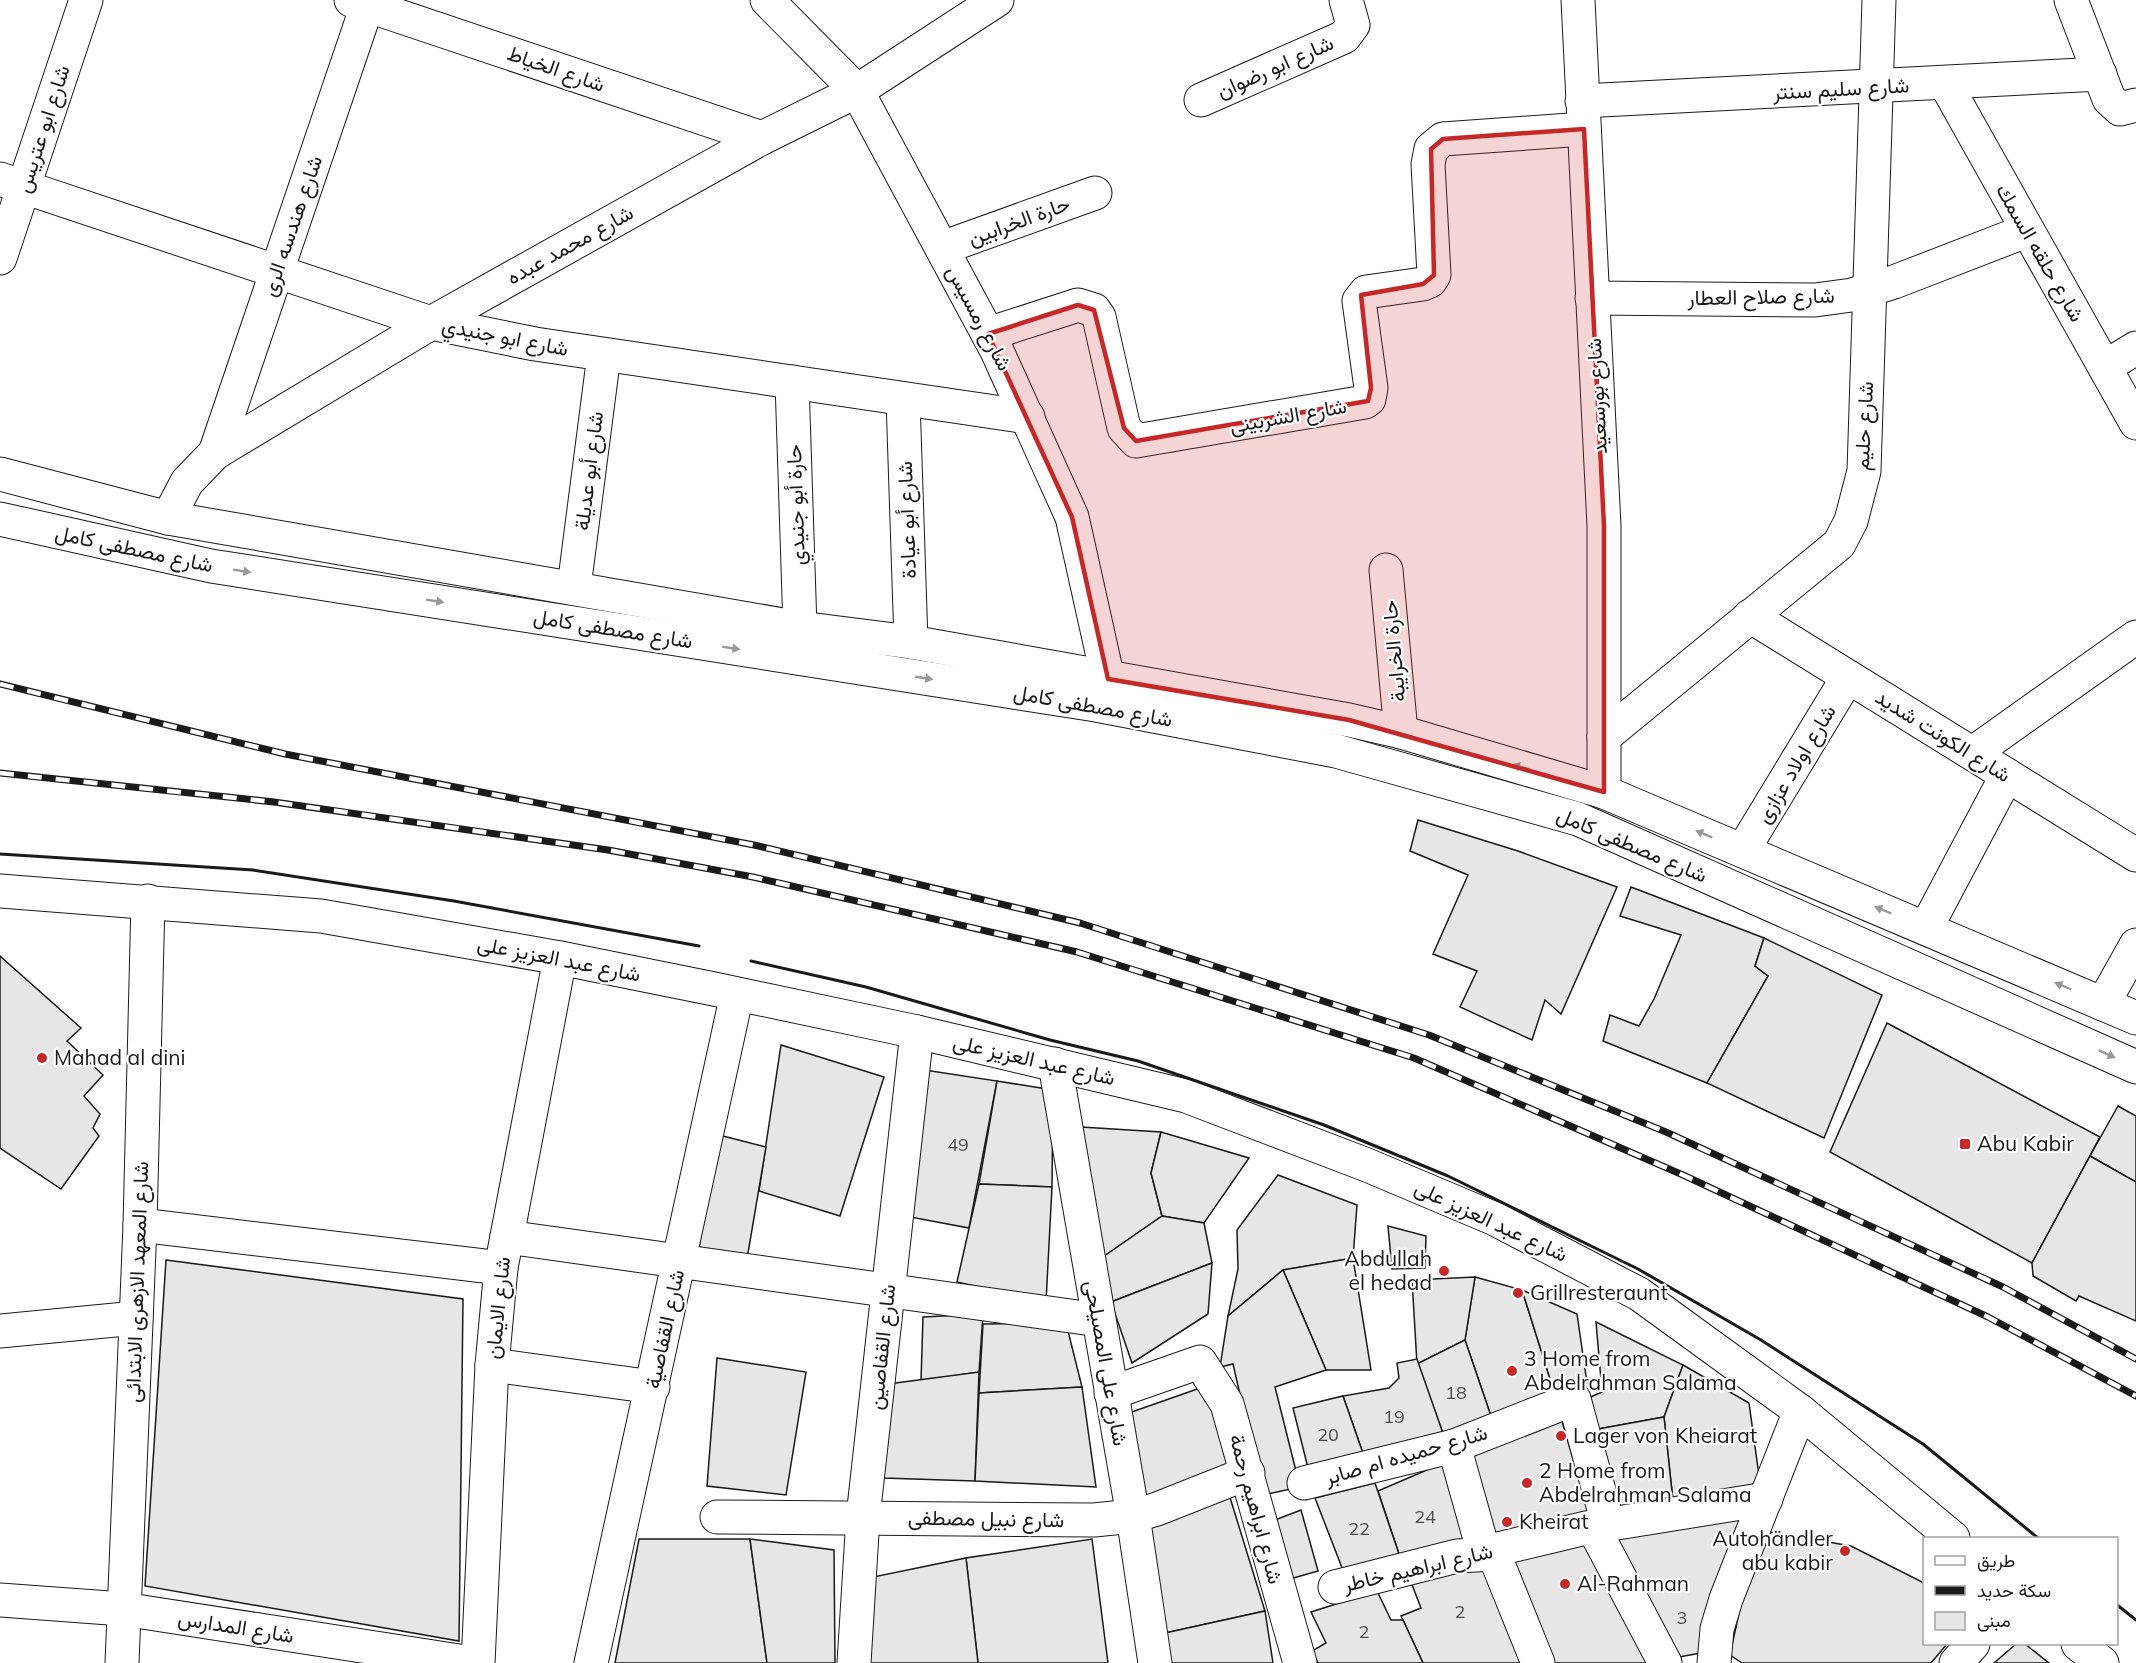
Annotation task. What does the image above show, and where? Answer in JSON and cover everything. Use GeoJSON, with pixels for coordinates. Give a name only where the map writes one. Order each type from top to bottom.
{"type":"FeatureCollection","features":[{"type":"Feature","properties":{"kind":"street","name":"شارع ابو عتريس"},"geometry":{"type":"LineString","coordinates":[[0,258],[12,183],[86,0]]}},
{"type":"Feature","properties":{"kind":"street","name":"شارع رمسيس"},"geometry":{"type":"LineString","coordinates":[[767,0],[857,92],[988,334],[1028,417],[1072,518],[1108,679]]}},
{"type":"Feature","properties":{"kind":"street","name":"شارع محمد عبده"},"geometry":{"type":"LineString","coordinates":[[168,518],[187,482],[215,453],[430,323],[762,138],[857,92],[997,0]]}},
{"type":"Feature","properties":{"kind":"street","name":"شارع ابو رضوان"},"geometry":{"type":"LineString","coordinates":[[1201,100],[1344,37],[1353,26],[1346,0]]}},
{"type":"Feature","properties":{"kind":"street","name":"شارع بورسعيد"},"geometry":{"type":"LineString","coordinates":[[1578,0],[1604,526],[1604,792]]}},
{"type":"Feature","properties":{"kind":"street","name":"شارع حليم"},"geometry":{"type":"LineString","coordinates":[[1604,737],[1839,544],[1851,521],[1864,471],[1879,0]]}},
{"type":"Feature","properties":{"kind":"street"},"geometry":{"type":"LineString","coordinates":[[2072,0],[2113,106],[2120,109],[2135,105]]}},
{"type":"Feature","properties":{"kind":"street","name":"شارع الخياط"},"geometry":{"type":"LineString","coordinates":[[362,2],[762,138]]}},
{"type":"Feature","properties":{"kind":"street","name":"شارع هندسه الرى"},"geometry":{"type":"LineString","coordinates":[[215,453],[277,271],[362,2]]}},
{"type":"Feature","properties":{"kind":"street","name":"شارع سليم سنتر"},"geometry":{"type":"LineString","coordinates":[[1583,115],[1875,87],[2100,74]]}},
{"type":"Feature","properties":{"kind":"street","name":"شارع حلقه السمك"},"geometry":{"type":"LineString","coordinates":[[1945,83],[2026,231],[2136,423]]}},
{"type":"Feature","properties":{"kind":"street","name":"شارع الشربينى"},"geometry":{"type":"LineString","coordinates":[[988,334],[1078,305],[1094,310],[1099,317],[1124,428],[1136,441],[1365,402],[1369,399],[1371,388],[1359,301],[1361,296],[1366,292],[1423,284],[1430,281],[1434,275],[1428,164],[1431,149],[1443,139],[1583,115]]}},
{"type":"Feature","properties":{"kind":"street","name":"شارع ابو جنيدي"},"geometry":{"type":"LineString","coordinates":[[12,183],[430,323],[604,355],[1028,417]]}},
{"type":"Feature","properties":{"kind":"street","name":"حارة الخرابين"},"geometry":{"type":"LineString","coordinates":[[942,249],[1095,193]]}},
{"type":"Feature","properties":{"kind":"street","name":"شارع صلاح العطار"},"geometry":{"type":"LineString","coordinates":[[1592,298],[1815,300],[1869,291],[2026,231]]}},
{"type":"Feature","properties":{"kind":"street"},"geometry":{"type":"LineString","coordinates":[[2105,368],[2136,348]]}},
{"type":"Feature","properties":{"kind":"street","name":"شارع أبو عديلة"},"geometry":{"type":"LineString","coordinates":[[574,587],[604,355]]}},
{"type":"Feature","properties":{"kind":"street","name":"حارة أبو جنيدي"},"geometry":{"type":"LineString","coordinates":[[792,382],[800,628]]}},
{"type":"Feature","properties":{"kind":"street","name":"شارع أبو عيادة"},"geometry":{"type":"LineString","coordinates":[[903,399],[911,642]]}},
{"type":"Feature","properties":{"kind":"street","name":"شارع مصطفى كامل"},"geometry":{"type":"LineString","coordinates":[[0,474],[168,518],[800,628],[911,642],[1108,679],[1349,720],[1401,732],[1604,792],[2136,1018]]}},
{"type":"Feature","properties":{"kind":"street","name":"شارع مصطفى كامل"},"geometry":{"type":"LineString","coordinates":[[0,519],[211,566],[1095,705],[1336,751],[1578,819],[2136,1067]]}},
{"type":"Feature","properties":{"kind":"street","name":"حارة الخرايبة"},"geometry":{"type":"LineString","coordinates":[[1386,570],[1401,732]]}},
{"type":"Feature","properties":{"kind":"street","name":"شارع الكونت شديد"},"geometry":{"type":"LineString","coordinates":[[1750,616],[2136,855]]}},
{"type":"Feature","properties":{"kind":"street"},"geometry":{"type":"LineString","coordinates":[[1972,753],[2136,638]]}},
{"type":"Feature","properties":{"kind":"street","name":"شارع اولاد عزازى"},"geometry":{"type":"LineString","coordinates":[[1743,850],[1848,677]]}},
{"type":"Feature","properties":{"kind":"street"},"geometry":{"type":"LineString","coordinates":[[1926,928],[2007,775]]}},
{"type":"Feature","properties":{"kind":"street","name":"شارع عبد العزيز على"},"geometry":{"type":"LineString","coordinates":[[0,891],[321,916],[560,958],[737,994],[917,1032],[1186,1096],[1368,1165],[1495,1219],[1639,1294],[1800,1411],[1951,1537]]}},
{"type":"Feature","properties":{"kind":"street","name":"شارع المعهد الازهرى الابتدائى"},"geometry":{"type":"LineString","coordinates":[[122,1663],[140,1226],[148,901]]}},
{"type":"Feature","properties":{"kind":"street"},"geometry":{"type":"LineString","coordinates":[[2103,1004],[2136,945]]}},
{"type":"Feature","properties":{"kind":"street","name":"شارع الايمان"},"geometry":{"type":"LineString","coordinates":[[478,1663],[492,1365],[504,1252],[560,958]]}},
{"type":"Feature","properties":{"kind":"street","name":"شارع القفاصية"},"geometry":{"type":"LineString","coordinates":[[591,1663],[737,994]]}},
{"type":"Feature","properties":{"kind":"street","name":"شارع القفاصين"},"geometry":{"type":"LineString","coordinates":[[854,1663],[863,1517],[917,1032]]}},
{"type":"Feature","properties":{"kind":"street","name":"شارع على المصيلحى"},"geometry":{"type":"LineString","coordinates":[[1055,1064],[1133,1516],[1155,1663]]}},
{"type":"Feature","properties":{"kind":"street"},"geometry":{"type":"LineString","coordinates":[[140,1226],[504,1252],[679,1261],[1099,1320]]}},
{"type":"Feature","properties":{"kind":"street"},"geometry":{"type":"LineString","coordinates":[[0,1331],[136,1318]]}},
{"type":"Feature","properties":{"kind":"street","name":"شارع ابراهيم رحمة"},"geometry":{"type":"LineString","coordinates":[[1111,1393],[1200,1362],[1227,1404],[1300,1663]]}},
{"type":"Feature","properties":{"kind":"street"},"geometry":{"type":"LineString","coordinates":[[492,1365],[653,1387]]}},
{"type":"Feature","properties":{"kind":"street","name":"شارع حميده ام صابر"},"geometry":{"type":"LineString","coordinates":[[1304,1483],[1454,1446],[1574,1400],[1600,1525]]}},
{"type":"Feature","properties":{"kind":"street"},"geometry":{"type":"LineString","coordinates":[[1713,1662],[1726,1599],[1800,1411]]}},
{"type":"Feature","properties":{"kind":"street"},"geometry":{"type":"LineString","coordinates":[[1454,1446],[1489,1554],[1538,1663]]}},
{"type":"Feature","properties":{"kind":"street","name":"شارع نبيل مصطفى"},"geometry":{"type":"LineString","coordinates":[[717,1517],[1094,1520],[1133,1516],[1179,1501],[1248,1473]]}},
{"type":"Feature","properties":{"kind":"street","name":"شارع ابراهيم خاطر"},"geometry":{"type":"LineString","coordinates":[[1335,1587],[1457,1556],[1489,1554],[1498,1549],[1600,1525],[1766,1499]]}},
{"type":"Feature","properties":{"kind":"street"},"geometry":{"type":"LineString","coordinates":[[1600,1525],[1665,1663]]}},
{"type":"Feature","properties":{"kind":"street","name":"شارع المدارس"},"geometry":{"type":"LineString","coordinates":[[0,1600],[123,1610],[471,1663]]}},
{"type":"Feature","properties":{"kind":"street"},"geometry":{"type":"LineString","coordinates":[[1956,1663],[1971,1645]]}},
{"type":"Feature","properties":{"kind":"street"},"geometry":{"type":"LineString","coordinates":[[2079,1645],[2102,1663]]}},
{"type":"Feature","properties":{"kind":"highlighted area"},"geometry":{"type":"Polygon","coordinates":[[[1584,129],[1604,526],[1604,792],[1349,720],[1108,679],[1072,517],[988,334],[1078,305],[1094,310],[1124,428],[1136,441],[1368,401],[1371,388],[1361,295],[1423,284],[1434,275],[1431,149],[1443,139],[1584,129]]]}},
{"type":"Feature","properties":{"kind":"building"},"geometry":{"type":"Polygon","coordinates":[[[1418,820],[1518,851],[1617,887],[1561,1014],[1545,1000],[1532,1040],[1460,1007],[1477,971],[1433,954],[1468,875],[1410,851],[1418,820]]]}},
{"type":"Feature","properties":{"kind":"building"},"geometry":{"type":"Polygon","coordinates":[[[1631,887],[1764,938],[1755,966],[1768,976],[1707,1083],[1603,1041],[1610,1015],[1639,1026],[1654,999],[1681,935],[1620,916],[1631,887]]]}},
{"type":"Feature","properties":{"kind":"building"},"geometry":{"type":"Polygon","coordinates":[[[1764,938],[1882,995],[1824,1138],[1707,1083],[1768,976],[1755,966],[1764,938]]]}},
{"type":"Feature","properties":{"kind":"building","name":"Mahad al dini"},"geometry":{"type":"Polygon","coordinates":[[[0,956],[81,1028],[67,1041],[103,1075],[84,1096],[100,1114],[93,1128],[99,1136],[61,1189],[0,1148],[0,956]]]}},
{"type":"Feature","properties":{"kind":"building","name":"Abu Kabir"},"geometry":{"type":"Polygon","coordinates":[[[1887,1023],[2100,1137],[2032,1263],[1830,1152],[1887,1023]]]}},
{"type":"Feature","properties":{"kind":"building"},"geometry":{"type":"Polygon","coordinates":[[[781,1045],[884,1077],[840,1216],[759,1191],[781,1045]]]}},
{"type":"Feature","properties":{"kind":"building"},"geometry":{"type":"Polygon","coordinates":[[[918,1069],[997,1081],[969,1228],[905,1216],[918,1069]]]}},
{"type":"Feature","properties":{"kind":"building"},"geometry":{"type":"Polygon","coordinates":[[[997,1081],[1053,1090],[1052,1187],[979,1184],[997,1081]]]}},
{"type":"Feature","properties":{"kind":"building"},"geometry":{"type":"Polygon","coordinates":[[[2118,1106],[2136,1116],[2136,1182],[2090,1156],[2118,1106]]]}},
{"type":"Feature","properties":{"kind":"building"},"geometry":{"type":"Polygon","coordinates":[[[1081,1127],[1161,1132],[1151,1173],[1162,1216],[1100,1259],[1081,1127]]]}},
{"type":"Feature","properties":{"kind":"building"},"geometry":{"type":"Polygon","coordinates":[[[1161,1132],[1249,1158],[1204,1223],[1162,1216],[1151,1173],[1161,1132]]]}},
{"type":"Feature","properties":{"kind":"building"},"geometry":{"type":"Polygon","coordinates":[[[719,1135],[766,1147],[747,1259],[699,1247],[719,1135]]]}},
{"type":"Feature","properties":{"kind":"building"},"geometry":{"type":"Polygon","coordinates":[[[2090,1156],[2136,1182],[2136,1321],[2079,1296],[2076,1301],[2033,1276],[2032,1263],[2090,1156]]]}},
{"type":"Feature","properties":{"kind":"building"},"geometry":{"type":"Polygon","coordinates":[[[1278,1175],[1357,1205],[1353,1258],[1283,1270],[1228,1316],[1238,1269],[1237,1230],[1278,1175]]]}},
{"type":"Feature","properties":{"kind":"building"},"geometry":{"type":"Polygon","coordinates":[[[979,1184],[1052,1187],[1046,1302],[957,1282],[979,1184]]]}},
{"type":"Feature","properties":{"kind":"building"},"geometry":{"type":"Polygon","coordinates":[[[1162,1216],[1204,1223],[1212,1263],[1111,1302],[1100,1259],[1162,1216]]]}},
{"type":"Feature","properties":{"kind":"building"},"geometry":{"type":"Polygon","coordinates":[[[1388,1226],[1426,1236],[1425,1268],[1392,1269],[1388,1226]]]}},
{"type":"Feature","properties":{"kind":"building"},"geometry":{"type":"Polygon","coordinates":[[[1353,1258],[1371,1370],[1326,1370],[1283,1270],[1353,1258]]]}},
{"type":"Feature","properties":{"kind":"building"},"geometry":{"type":"Polygon","coordinates":[[[166,1260],[463,1299],[459,1641],[145,1586],[166,1260]]]}},
{"type":"Feature","properties":{"kind":"building"},"geometry":{"type":"Polygon","coordinates":[[[1212,1263],[1208,1314],[1132,1363],[1111,1302],[1212,1263]]]}},
{"type":"Feature","properties":{"kind":"building"},"geometry":{"type":"Polygon","coordinates":[[[1283,1270],[1326,1370],[1275,1387],[1300,1487],[1263,1495],[1233,1364],[1220,1367],[1228,1316],[1283,1270]]]}},
{"type":"Feature","properties":{"kind":"building","name":"3 Home from Abdelrahman Salama"},"geometry":{"type":"Polygon","coordinates":[[[1475,1277],[1522,1290],[1557,1401],[1493,1422],[1465,1340],[1475,1277]]]}},
{"type":"Feature","properties":{"kind":"building"},"geometry":{"type":"Polygon","coordinates":[[[1475,1277],[1465,1340],[1417,1364],[1412,1280],[1475,1277]]]}},
{"type":"Feature","properties":{"kind":"building"},"geometry":{"type":"Polygon","coordinates":[[[1522,1290],[1577,1314],[1587,1383],[1557,1401],[1522,1290]]]}},
{"type":"Feature","properties":{"kind":"building"},"geometry":{"type":"Polygon","coordinates":[[[983,1314],[979,1372],[921,1381],[923,1317],[983,1314]]]}},
{"type":"Feature","properties":{"kind":"building"},"geometry":{"type":"Polygon","coordinates":[[[1596,1322],[1683,1365],[1664,1417],[1598,1429],[1586,1399],[1602,1392],[1596,1322]]]}},
{"type":"Feature","properties":{"kind":"building"},"geometry":{"type":"Polygon","coordinates":[[[1066,1323],[1082,1387],[979,1393],[983,1324],[1066,1323]]]}},
{"type":"Feature","properties":{"kind":"building"},"geometry":{"type":"Polygon","coordinates":[[[1465,1340],[1493,1422],[1445,1439],[1417,1364],[1465,1340]]]}},
{"type":"Feature","properties":{"kind":"building"},"geometry":{"type":"Polygon","coordinates":[[[717,1358],[806,1372],[786,1495],[707,1486],[717,1358]]]}},
{"type":"Feature","properties":{"kind":"building"},"geometry":{"type":"Polygon","coordinates":[[[1417,1359],[1445,1439],[1366,1462],[1343,1396],[1389,1388],[1399,1378],[1397,1363],[1417,1359]]]}},
{"type":"Feature","properties":{"kind":"building"},"geometry":{"type":"Polygon","coordinates":[[[1683,1365],[1749,1403],[1760,1483],[1673,1501],[1664,1417],[1683,1365]]]}},
{"type":"Feature","properties":{"kind":"building"},"geometry":{"type":"Polygon","coordinates":[[[979,1372],[975,1481],[883,1478],[888,1384],[979,1372]]]}},
{"type":"Feature","properties":{"kind":"building"},"geometry":{"type":"Polygon","coordinates":[[[1082,1387],[1096,1487],[975,1481],[979,1393],[1082,1387]]]}},
{"type":"Feature","properties":{"kind":"building"},"geometry":{"type":"Polygon","coordinates":[[[1203,1387],[1235,1464],[1148,1501],[1126,1414],[1203,1387]]]}},
{"type":"Feature","properties":{"kind":"building"},"geometry":{"type":"Polygon","coordinates":[[[1343,1396],[1366,1462],[1310,1476],[1293,1408],[1343,1396]]]}},
{"type":"Feature","properties":{"kind":"building"},"geometry":{"type":"Polygon","coordinates":[[[1664,1417],[1673,1501],[1614,1511],[1598,1429],[1664,1417]]]}},
{"type":"Feature","properties":{"kind":"building","name":"2 Home from Abdelrahman Salama"},"geometry":{"type":"Polygon","coordinates":[[[1561,1418],[1590,1517],[1493,1543],[1464,1449],[1561,1418]]]}},
{"type":"Feature","properties":{"kind":"building"},"geometry":{"type":"Polygon","coordinates":[[[1450,1460],[1470,1543],[1401,1560],[1378,1491],[1450,1460]]]}},
{"type":"Feature","properties":{"kind":"building"},"geometry":{"type":"Polygon","coordinates":[[[1375,1483],[1401,1560],[1346,1578],[1315,1498],[1375,1483]]]}},
{"type":"Feature","properties":{"kind":"building"},"geometry":{"type":"Polygon","coordinates":[[[1228,1491],[1265,1611],[1165,1633],[1146,1522],[1228,1491]]]}},
{"type":"Feature","properties":{"kind":"building"},"geometry":{"type":"Polygon","coordinates":[[[1301,1510],[1318,1571],[1283,1581],[1267,1523],[1301,1510]]]}},
{"type":"Feature","properties":{"kind":"building"},"geometry":{"type":"Polygon","coordinates":[[[1748,1510],[1706,1652],[1674,1658],[1612,1537],[1748,1510]]]}},
{"type":"Feature","properties":{"kind":"building"},"geometry":{"type":"Polygon","coordinates":[[[1771,1532],[1851,1546],[1923,1582],[1923,1645],[1946,1645],[1931,1663],[1742,1663],[1730,1655],[1743,1594],[1771,1532]]]}},
{"type":"Feature","properties":{"kind":"building","name":"Al-Rahman"},"geometry":{"type":"Polygon","coordinates":[[[1590,1536],[1656,1663],[1546,1663],[1505,1556],[1590,1536]]]}},
{"type":"Feature","properties":{"kind":"building"},"geometry":{"type":"Polygon","coordinates":[[[639,1539],[750,1539],[767,1663],[615,1663],[639,1539]]]}},
{"type":"Feature","properties":{"kind":"building"},"geometry":{"type":"Polygon","coordinates":[[[750,1539],[834,1550],[835,1663],[767,1663],[750,1539]]]}},
{"type":"Feature","properties":{"kind":"building"},"geometry":{"type":"Polygon","coordinates":[[[1092,1539],[1108,1663],[978,1663],[966,1558],[1092,1539]]]}},
{"type":"Feature","properties":{"kind":"building"},"geometry":{"type":"Polygon","coordinates":[[[966,1558],[978,1663],[869,1663],[873,1577],[966,1558]]]}},
{"type":"Feature","properties":{"kind":"building"},"geometry":{"type":"Polygon","coordinates":[[[1490,1564],[1528,1663],[1423,1663],[1401,1616],[1421,1608],[1411,1582],[1490,1564]]]}},
{"type":"Feature","properties":{"kind":"building"},"geometry":{"type":"Polygon","coordinates":[[[1377,1591],[1391,1620],[1403,1620],[1423,1663],[1318,1663],[1312,1651],[1326,1643],[1311,1612],[1377,1591]]]}},
{"type":"Feature","properties":{"kind":"building"},"geometry":{"type":"Polygon","coordinates":[[[1265,1611],[1273,1663],[1169,1663],[1165,1633],[1265,1611]]]}},
{"type":"Feature","properties":{"kind":"building"},"geometry":{"type":"Polygon","coordinates":[[[2015,1645],[2026,1645],[2049,1663],[1994,1663],[2015,1645]]]}},
{"type":"Feature","properties":{"kind":"railway"},"geometry":{"type":"LineString","coordinates":[[0,684],[285,754],[754,845],[1080,923],[1429,1035],[1666,1132],[2003,1287],[2136,1359]]}},
{"type":"Feature","properties":{"kind":"railway"},"geometry":{"type":"LineString","coordinates":[[0,773],[274,802],[608,850],[753,877],[1077,952],[1414,1058],[1683,1175],[1988,1317],[2136,1396]]}},
{"type":"Feature","properties":{"kind":"wall"},"geometry":{"type":"LineString","coordinates":[[0,854],[253,870],[454,901],[699,946]]}},
{"type":"Feature","properties":{"kind":"wall"},"geometry":{"type":"LineString","coordinates":[[751,961],[866,987],[1050,1040],[1138,1061],[1324,1125],[1448,1176],[1638,1269],[1761,1340],[1923,1444],[2037,1537]]}},
{"type":"Feature","properties":{"kind":"wall"},"geometry":{"type":"LineString","coordinates":[[2118,1606],[2136,1620]]}},
{"type":"Feature","properties":{"kind":"place","name":"Mahad al dini"},"geometry":{"type":"Point","coordinates":[42,1058]}},
{"type":"Feature","properties":{"kind":"place","name":"Abu Kabir"},"geometry":{"type":"Point","coordinates":[1965,1144]}},
{"type":"Feature","properties":{"kind":"place","name":"Abdullah el hedad"},"geometry":{"type":"Point","coordinates":[1444,1271]}},
{"type":"Feature","properties":{"kind":"place","name":"Grillresteraunt"},"geometry":{"type":"Point","coordinates":[1518,1293]}},
{"type":"Feature","properties":{"kind":"place","name":"3 Home from Abdelrahman Salama"},"geometry":{"type":"Point","coordinates":[1512,1371]}},
{"type":"Feature","properties":{"kind":"place","name":"Lager von Kheiarat"},"geometry":{"type":"Point","coordinates":[1561,1436]}},
{"type":"Feature","properties":{"kind":"place","name":"2 Home from Abdelrahman Salama"},"geometry":{"type":"Point","coordinates":[1527,1483]}},
{"type":"Feature","properties":{"kind":"place","name":"Kheirat"},"geometry":{"type":"Point","coordinates":[1507,1522]}},
{"type":"Feature","properties":{"kind":"place","name":"Autohändler abu kabir"},"geometry":{"type":"Point","coordinates":[1845,1551]}},
{"type":"Feature","properties":{"kind":"place","name":"Al-Rahman"},"geometry":{"type":"Point","coordinates":[1565,1584]}}]}
